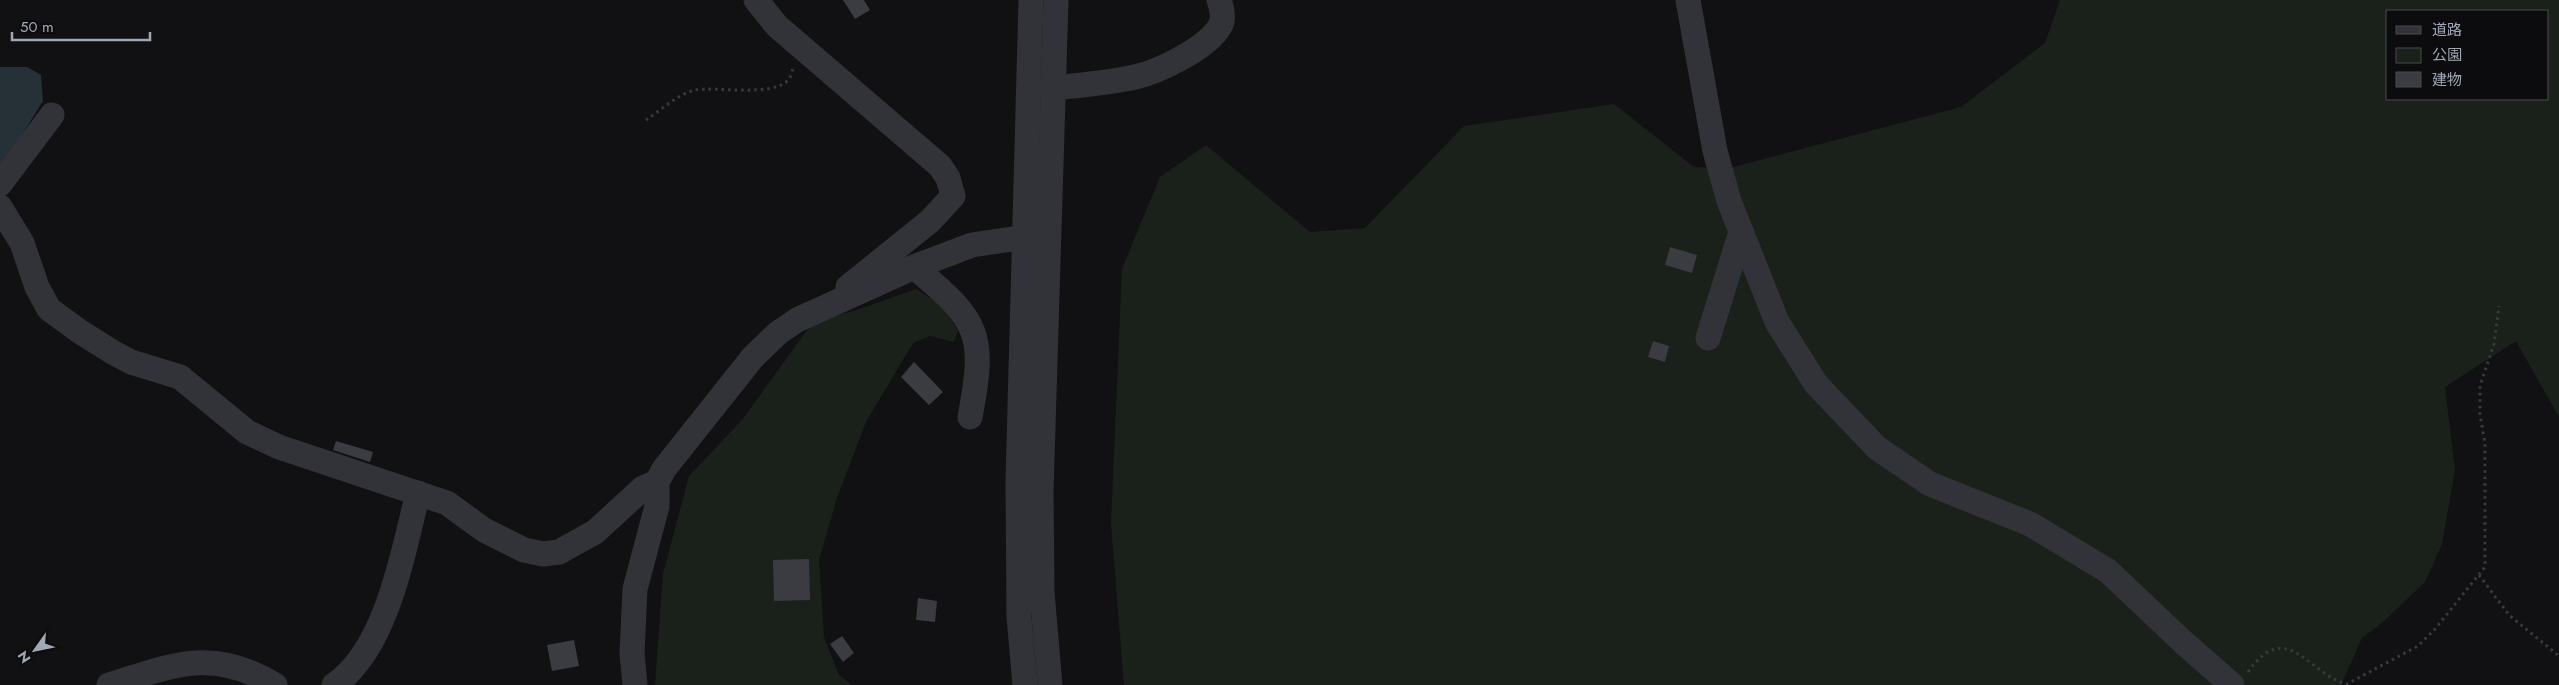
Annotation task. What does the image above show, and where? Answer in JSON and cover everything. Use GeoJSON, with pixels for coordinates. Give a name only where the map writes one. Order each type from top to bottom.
{"type":"FeatureCollection","features":[{"type":"Feature","properties":{"kind":"street"},"geometry":{"type":"LineString","coordinates":[[756,0],[777,26],[790,38],[940,166],[948,178],[953,196],[930,220],[839,294],[837,303]]}},
{"type":"Feature","properties":{"kind":"street"},"geometry":{"type":"LineString","coordinates":[[1031,0],[1042,592],[1050,685]]}},
{"type":"Feature","properties":{"kind":"street"},"geometry":{"type":"LineString","coordinates":[[1025,685],[1019,617],[1018,491],[1036,238],[1054,88],[1056,0]]}},
{"type":"Feature","properties":{"kind":"street"},"geometry":{"type":"LineString","coordinates":[[1054,88],[1135,77],[1172,65],[1202,44],[1220,27],[1223,16],[1219,0]]}},
{"type":"Feature","properties":{"kind":"street"},"geometry":{"type":"LineString","coordinates":[[1688,0],[1715,151],[1741,232],[1777,322],[1816,384],[1877,448],[1930,484],[2030,524],[2108,571],[2183,642],[2238,681]]}},
{"type":"Feature","properties":{"kind":"street"},"geometry":{"type":"LineString","coordinates":[[0,184],[52,115]]}},
{"type":"Feature","properties":{"kind":"street"},"geometry":{"type":"LineString","coordinates":[[0,207],[22,243],[37,287],[49,308],[79,332],[131,362],[180,377],[247,432],[279,447],[447,503],[484,530],[524,550],[543,554],[559,552],[595,532],[643,488],[657,482]]}},
{"type":"Feature","properties":{"kind":"street"},"geometry":{"type":"LineString","coordinates":[[1708,338],[1741,232]]}},
{"type":"Feature","properties":{"kind":"street"},"geometry":{"type":"LineString","coordinates":[[635,685],[632,653],[635,589],[658,506],[657,482],[664,469],[766,345],[797,320],[914,267],[972,246],[1005,240],[1036,238]]}},
{"type":"Feature","properties":{"kind":"street"},"geometry":{"type":"LineString","coordinates":[[914,267],[959,307],[977,341],[979,364],[970,417]]}},
{"type":"Feature","properties":{"kind":"street"},"geometry":{"type":"LineString","coordinates":[[334,685],[346,677],[364,656],[375,633],[390,596],[418,492]]}},
{"type":"Feature","properties":{"kind":"street"},"geometry":{"type":"LineString","coordinates":[[109,685],[165,668],[194,662],[220,662],[260,676],[275,685]]}},
{"type":"Feature","properties":{"kind":"path"},"geometry":{"type":"LineString","coordinates":[[646,120],[680,96],[696,90],[756,90],[779,86],[790,79],[794,66],[790,38]]}},
{"type":"Feature","properties":{"kind":"path"},"geometry":{"type":"LineString","coordinates":[[2238,681],[2255,662],[2274,650],[2288,648],[2302,655],[2336,682],[2347,684],[2418,646],[2435,630],[2485,567],[2485,444],[2480,414],[2480,386],[2494,344],[2499,306]]}},
{"type":"Feature","properties":{"kind":"path"},"geometry":{"type":"LineString","coordinates":[[2479,575],[2509,615],[2559,656]]}},
{"type":"Feature","properties":{"kind":"green space"},"geometry":{"type":"Polygon","coordinates":[[[2060,0],[2559,0],[2559,417],[2516,341],[2445,387],[2455,470],[2442,544],[2425,582],[2382,623],[2362,638],[2341,685],[1124,685],[1111,524],[1122,269],[1160,177],[1206,145],[1310,232],[1365,228],[1464,126],[1614,104],[1694,167],[1730,168],[1961,107],[2045,43],[2060,0]]]}},
{"type":"Feature","properties":{"kind":"green space"},"geometry":{"type":"Polygon","coordinates":[[[916,289],[940,304],[958,330],[954,342],[930,336],[913,343],[866,422],[837,498],[819,560],[824,637],[839,675],[852,685],[655,685],[663,574],[689,476],[742,420],[807,330],[823,319],[857,310],[916,289]]]}},
{"type":"Feature","properties":{"kind":"shaded area"},"geometry":{"type":"Polygon","coordinates":[[[0,67],[27,67],[41,75],[43,101],[0,170],[0,67]]]}},
{"type":"Feature","properties":{"kind":"building"},"geometry":{"type":"Polygon","coordinates":[[[843,0],[864,0],[870,10],[855,19],[843,0]]]}},
{"type":"Feature","properties":{"kind":"building"},"geometry":{"type":"Polygon","coordinates":[[[1670,247],[1697,255],[1692,273],[1665,265],[1670,247]]]}},
{"type":"Feature","properties":{"kind":"building"},"geometry":{"type":"Polygon","coordinates":[[[1653,341],[1669,346],[1665,362],[1648,357],[1653,341]]]}},
{"type":"Feature","properties":{"kind":"building"},"geometry":{"type":"Polygon","coordinates":[[[914,362],[943,392],[929,405],[901,377],[914,362]]]}},
{"type":"Feature","properties":{"kind":"building"},"geometry":{"type":"Polygon","coordinates":[[[336,441],[373,452],[370,462],[333,450],[336,441]]]}},
{"type":"Feature","properties":{"kind":"building"},"geometry":{"type":"Polygon","coordinates":[[[809,559],[810,600],[774,601],[773,560],[809,559]]]}},
{"type":"Feature","properties":{"kind":"building"},"geometry":{"type":"Polygon","coordinates":[[[918,598],[937,601],[935,622],[916,620],[918,598]]]}},
{"type":"Feature","properties":{"kind":"building"},"geometry":{"type":"Polygon","coordinates":[[[842,636],[854,653],[843,662],[830,644],[842,636]]]}},
{"type":"Feature","properties":{"kind":"building"},"geometry":{"type":"Polygon","coordinates":[[[574,640],[579,666],[552,671],[547,645],[574,640]]]}}]}
